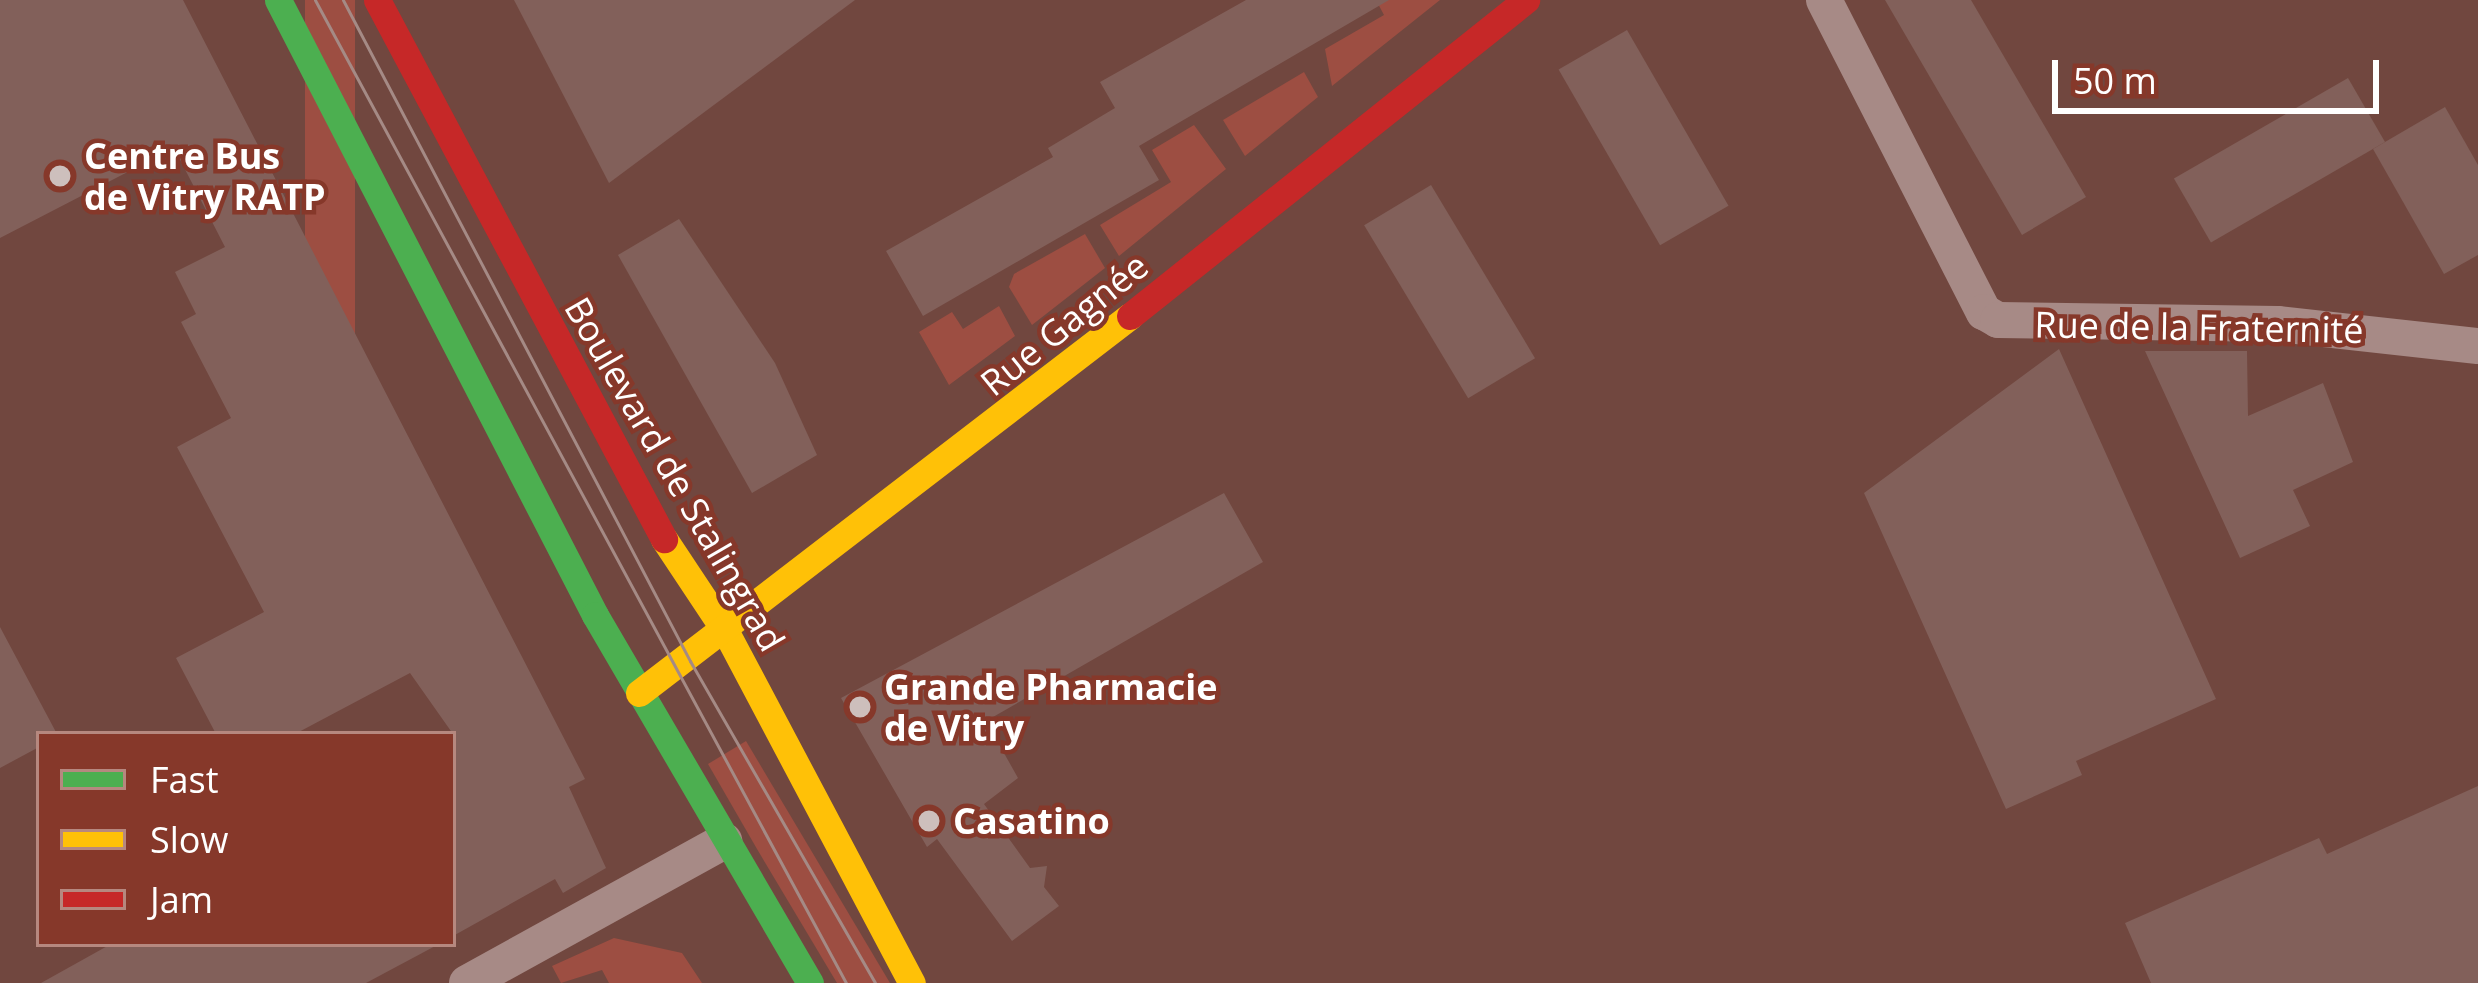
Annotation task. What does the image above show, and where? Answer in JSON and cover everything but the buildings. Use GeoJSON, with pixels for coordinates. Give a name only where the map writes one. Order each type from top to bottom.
{"type":"FeatureCollection","features":[{"type":"Feature","properties":{"kind":"main road"},"geometry":{"type":"LineString","coordinates":[[278,0],[639,693],[810,983]]}},
{"type":"Feature","properties":{"kind":"main road","name":"Boulevard de Stalingrad"},"geometry":{"type":"LineString","coordinates":[[376,0],[644,508],[727,634],[912,983]]}},
{"type":"Feature","properties":{"kind":"main road","name":"Rue Gagnée"},"geometry":{"type":"LineString","coordinates":[[639,693],[727,634],[1526,0]]}},
{"type":"Feature","properties":{"kind":"street","name":"Rue de la Fraternité"},"geometry":{"type":"LineString","coordinates":[[1824,0],[1984,312],[1998,320],[2349,328],[2478,346]]}},
{"type":"Feature","properties":{"kind":"street"},"geometry":{"type":"LineString","coordinates":[[466,983],[724,841]]}},
{"type":"Feature","properties":{"kind":"shaded area"},"geometry":{"type":"Polygon","coordinates":[[[305,0],[355,0],[355,680],[305,680],[305,0]]]}},
{"type":"Feature","properties":{"kind":"shaded area"},"geometry":{"type":"Polygon","coordinates":[[[1376,0],[1440,0],[1332,86],[1325,49],[1384,15],[1376,0]]]}},
{"type":"Feature","properties":{"kind":"shaded area"},"geometry":{"type":"Polygon","coordinates":[[[1304,72],[1318,97],[1245,156],[1223,120],[1304,72]]]}},
{"type":"Feature","properties":{"kind":"shaded area"},"geometry":{"type":"Polygon","coordinates":[[[1194,125],[1226,169],[1119,256],[1100,225],[1171,182],[1152,150],[1194,125]]]}},
{"type":"Feature","properties":{"kind":"shaded area"},"geometry":{"type":"Polygon","coordinates":[[[1085,234],[1105,268],[1032,325],[1009,287],[1014,274],[1085,234]]]}},
{"type":"Feature","properties":{"kind":"shaded area"},"geometry":{"type":"Polygon","coordinates":[[[999,306],[1015,336],[949,385],[919,332],[952,312],[963,329],[999,306]]]}},
{"type":"Feature","properties":{"kind":"shaded area"},"geometry":{"type":"Polygon","coordinates":[[[746,741],[890,983],[837,983],[757,849],[708,764],[746,741]]]}},
{"type":"Feature","properties":{"kind":"shaded area"},"geometry":{"type":"Polygon","coordinates":[[[614,938],[682,953],[702,983],[609,983],[602,970],[561,983],[552,966],[614,938]]]}},
{"type":"Feature","properties":{"kind":"tram line"},"geometry":{"type":"LineString","coordinates":[[315,0],[846,983]]}},
{"type":"Feature","properties":{"kind":"tram line"},"geometry":{"type":"LineString","coordinates":[[343,0],[690,661],[875,983]]}},
{"type":"Feature","properties":{"kind":"traffic: fast"},"geometry":{"type":"LineString","coordinates":[[278,0],[595,615],[810,983]]}},
{"type":"Feature","properties":{"kind":"traffic: slow"},"geometry":{"type":"LineString","coordinates":[[639,693],[1130,316]]}},
{"type":"Feature","properties":{"kind":"traffic: slow"},"geometry":{"type":"LineString","coordinates":[[664,539],[727,634],[912,983]]}},
{"type":"Feature","properties":{"kind":"traffic: jam"},"geometry":{"type":"LineString","coordinates":[[377,0],[664,539]]}},
{"type":"Feature","properties":{"kind":"traffic: jam"},"geometry":{"type":"LineString","coordinates":[[1130,316],[1526,0]]}},
{"type":"Feature","properties":{"kind":"place","name":"Centre Bus de Vitry RATP"},"geometry":{"type":"Point","coordinates":[60,176]}},
{"type":"Feature","properties":{"kind":"place","name":"Grande Pharmacie de Vitry"},"geometry":{"type":"Point","coordinates":[860,707]}},
{"type":"Feature","properties":{"kind":"place","name":"Casatino"},"geometry":{"type":"Point","coordinates":[929,821]}}]}
